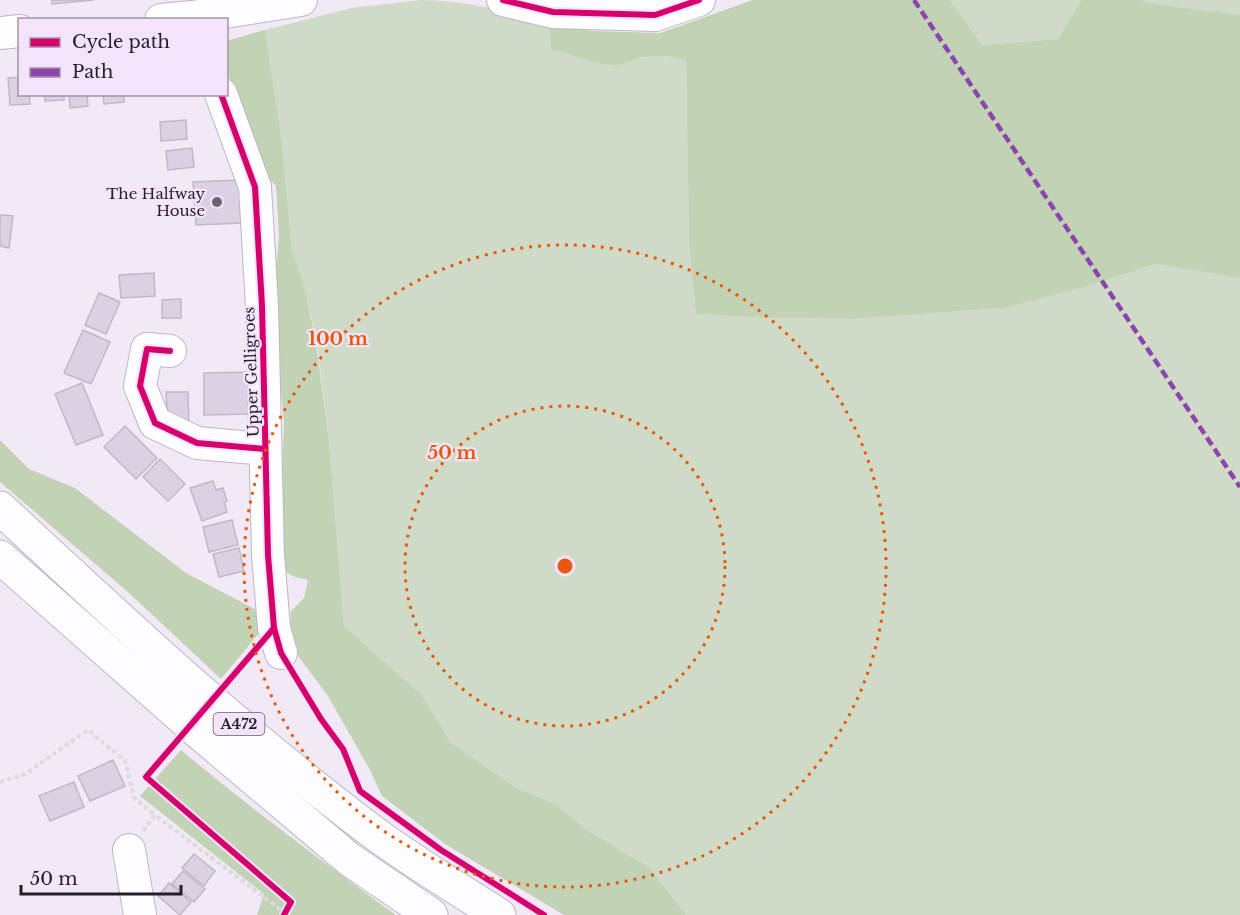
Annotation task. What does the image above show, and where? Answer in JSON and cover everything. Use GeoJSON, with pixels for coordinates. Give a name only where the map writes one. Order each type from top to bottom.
{"type":"FeatureCollection","features":[{"type":"Feature","properties":{"kind":"main road","name":"A472"},"geometry":{"type":"LineString","coordinates":[[0,508],[188,680],[288,765],[382,838],[499,915]]}},
{"type":"Feature","properties":{"kind":"main road","name":"A472"},"geometry":{"type":"LineString","coordinates":[[0,557],[196,730],[349,859],[431,915]]}},
{"type":"Feature","properties":{"kind":"street"},"geometry":{"type":"LineString","coordinates":[[169,18],[194,12],[301,0]]}},
{"type":"Feature","properties":{"kind":"street"},"geometry":{"type":"LineString","coordinates":[[504,0],[553,12],[655,15],[699,0]]}},
{"type":"Feature","properties":{"kind":"street"},"geometry":{"type":"LineString","coordinates":[[0,33],[18,31]]}},
{"type":"Feature","properties":{"kind":"street","name":"Upper Gelligroes"},"geometry":{"type":"LineString","coordinates":[[222,96],[255,187],[262,306],[268,555],[274,628],[281,653]]}},
{"type":"Feature","properties":{"kind":"street"},"geometry":{"type":"LineString","coordinates":[[170,351],[147,349],[140,386],[155,423],[197,443],[265,449]]}},
{"type":"Feature","properties":{"kind":"street"},"geometry":{"type":"LineString","coordinates":[[129,850],[140,915]]}},
{"type":"Feature","properties":{"kind":"path"},"geometry":{"type":"LineString","coordinates":[[0,782],[25,774],[88,729],[124,761],[134,798],[286,912]]}},
{"type":"Feature","properties":{"kind":"path"},"geometry":{"type":"LineString","coordinates":[[129,850],[155,815]]}},
{"type":"Feature","properties":{"kind":"green space"},"geometry":{"type":"Polygon","coordinates":[[[421,0],[469,4],[503,11],[549,25],[566,33],[618,66],[651,57],[686,60],[689,244],[696,314],[853,319],[1004,308],[1085,287],[1156,264],[1240,278],[1240,915],[686,915],[650,868],[590,832],[557,805],[515,787],[451,743],[422,695],[344,626],[329,441],[317,343],[304,285],[292,251],[282,142],[265,30],[351,8],[421,0]]]}},
{"type":"Feature","properties":{"kind":"green space"},"geometry":{"type":"Polygon","coordinates":[[[753,0],[950,0],[982,45],[1058,39],[1081,0],[1140,0],[1240,15],[1240,278],[1156,264],[1085,287],[1004,308],[853,319],[696,314],[689,244],[686,60],[666,56],[642,57],[618,66],[598,63],[551,49],[550,26],[593,31],[660,33],[753,0]]]}},
{"type":"Feature","properties":{"kind":"green space"},"geometry":{"type":"Polygon","coordinates":[[[950,0],[1081,0],[1058,39],[982,45],[950,0]]]}},
{"type":"Feature","properties":{"kind":"green space"},"geometry":{"type":"Polygon","coordinates":[[[1140,0],[1240,0],[1240,15],[1155,4],[1140,0]]]}},
{"type":"Feature","properties":{"kind":"green space"},"geometry":{"type":"Polygon","coordinates":[[[265,30],[282,142],[292,251],[304,285],[316,343],[329,441],[344,626],[422,695],[451,743],[515,787],[557,805],[590,832],[650,868],[686,915],[564,915],[445,844],[382,796],[328,696],[289,644],[291,611],[304,598],[308,580],[288,573],[279,553],[284,422],[273,307],[279,236],[276,186],[257,166],[244,134],[228,71],[228,40],[265,30]]]}},
{"type":"Feature","properties":{"kind":"green space"},"geometry":{"type":"Polygon","coordinates":[[[0,440],[29,469],[75,488],[186,573],[264,614],[265,626],[221,679],[129,593],[0,482],[0,440]]]}},
{"type":"Feature","properties":{"kind":"green space"},"geometry":{"type":"Polygon","coordinates":[[[181,750],[233,793],[396,915],[257,915],[264,894],[140,796],[181,750]]]}},
{"type":"Feature","properties":{"kind":"building"},"geometry":{"type":"Polygon","coordinates":[[[52,0],[94,0],[52,4],[52,0]]]}},
{"type":"Feature","properties":{"kind":"building"},"geometry":{"type":"Polygon","coordinates":[[[18,77],[18,96],[29,96],[30,104],[10,105],[8,78],[18,77]]]}},
{"type":"Feature","properties":{"kind":"building"},"geometry":{"type":"Polygon","coordinates":[[[44,96],[64,96],[64,100],[45,101],[44,96]]]}},
{"type":"Feature","properties":{"kind":"building"},"geometry":{"type":"Polygon","coordinates":[[[69,96],[87,96],[88,106],[70,108],[69,96]]]}},
{"type":"Feature","properties":{"kind":"building"},"geometry":{"type":"Polygon","coordinates":[[[103,96],[124,96],[124,102],[104,104],[103,96]]]}},
{"type":"Feature","properties":{"kind":"building"},"geometry":{"type":"Polygon","coordinates":[[[186,120],[187,139],[161,141],[160,122],[186,120]]]}},
{"type":"Feature","properties":{"kind":"building"},"geometry":{"type":"Polygon","coordinates":[[[192,148],[194,167],[168,170],[166,151],[192,148]]]}},
{"type":"Feature","properties":{"kind":"building"},"geometry":{"type":"Polygon","coordinates":[[[239,180],[241,223],[196,225],[193,182],[239,180]]]}},
{"type":"Feature","properties":{"kind":"building"},"geometry":{"type":"Polygon","coordinates":[[[0,215],[13,216],[9,248],[0,246],[0,215]]]}},
{"type":"Feature","properties":{"kind":"building"},"geometry":{"type":"Polygon","coordinates":[[[154,273],[155,296],[121,298],[119,275],[154,273]]]}},
{"type":"Feature","properties":{"kind":"building"},"geometry":{"type":"Polygon","coordinates":[[[99,293],[120,302],[106,334],[85,325],[99,293]]]}},
{"type":"Feature","properties":{"kind":"building"},"geometry":{"type":"Polygon","coordinates":[[[181,299],[181,318],[162,318],[162,300],[181,299]]]}},
{"type":"Feature","properties":{"kind":"building"},"geometry":{"type":"Polygon","coordinates":[[[83,330],[110,342],[91,384],[64,373],[83,330]]]}},
{"type":"Feature","properties":{"kind":"building"},"geometry":{"type":"Polygon","coordinates":[[[249,372],[249,414],[204,415],[204,373],[249,372]]]}},
{"type":"Feature","properties":{"kind":"building"},"geometry":{"type":"Polygon","coordinates":[[[82,383],[103,435],[76,445],[55,394],[82,383]]]}},
{"type":"Feature","properties":{"kind":"building"},"geometry":{"type":"Polygon","coordinates":[[[166,392],[188,392],[189,426],[168,427],[166,392]]]}},
{"type":"Feature","properties":{"kind":"building"},"geometry":{"type":"Polygon","coordinates":[[[125,426],[157,458],[136,479],[104,447],[125,426]]]}},
{"type":"Feature","properties":{"kind":"building"},"geometry":{"type":"Polygon","coordinates":[[[160,459],[185,484],[168,501],[143,477],[160,459]]]}},
{"type":"Feature","properties":{"kind":"building"},"geometry":{"type":"Polygon","coordinates":[[[213,481],[216,490],[223,488],[227,501],[224,502],[227,512],[202,521],[190,488],[213,481]]]}},
{"type":"Feature","properties":{"kind":"building"},"geometry":{"type":"Polygon","coordinates":[[[232,520],[238,545],[209,552],[203,527],[232,520]]]}},
{"type":"Feature","properties":{"kind":"building"},"geometry":{"type":"Polygon","coordinates":[[[239,548],[244,571],[219,577],[213,554],[239,548]]]}},
{"type":"Feature","properties":{"kind":"building"},"geometry":{"type":"Polygon","coordinates":[[[113,760],[125,786],[90,801],[78,776],[113,760]]]}},
{"type":"Feature","properties":{"kind":"building"},"geometry":{"type":"Polygon","coordinates":[[[74,782],[84,807],[50,821],[39,796],[74,782]]]}},
{"type":"Feature","properties":{"kind":"building"},"geometry":{"type":"Polygon","coordinates":[[[194,854],[215,871],[204,886],[182,868],[194,854]]]}},
{"type":"Feature","properties":{"kind":"building"},"geometry":{"type":"Polygon","coordinates":[[[183,871],[205,889],[194,902],[172,884],[183,871]]]}},
{"type":"Feature","properties":{"kind":"building"},"geometry":{"type":"Polygon","coordinates":[[[169,883],[191,902],[180,915],[158,896],[169,883]]]}},
{"type":"Feature","properties":{"kind":"marked path"},"geometry":{"type":"LineString","coordinates":[[914,0],[1240,487]]}},
{"type":"Feature","properties":{"kind":"cycle path"},"geometry":{"type":"LineString","coordinates":[[503,0],[553,12],[655,15],[699,0]]}},
{"type":"Feature","properties":{"kind":"cycle path"},"geometry":{"type":"LineString","coordinates":[[222,96],[255,187],[262,306],[268,555],[274,628],[281,653],[321,719],[343,749],[360,791],[441,850],[544,915]]}},
{"type":"Feature","properties":{"kind":"cycle path"},"geometry":{"type":"LineString","coordinates":[[170,351],[147,349],[140,386],[155,423],[197,443],[265,449]]}},
{"type":"Feature","properties":{"kind":"cycle path"},"geometry":{"type":"LineString","coordinates":[[274,628],[146,777],[291,902],[284,915]]}},
{"type":"Feature","properties":{"kind":"place","name":"The Halfway House"},"geometry":{"type":"Point","coordinates":[217,202]}}]}
